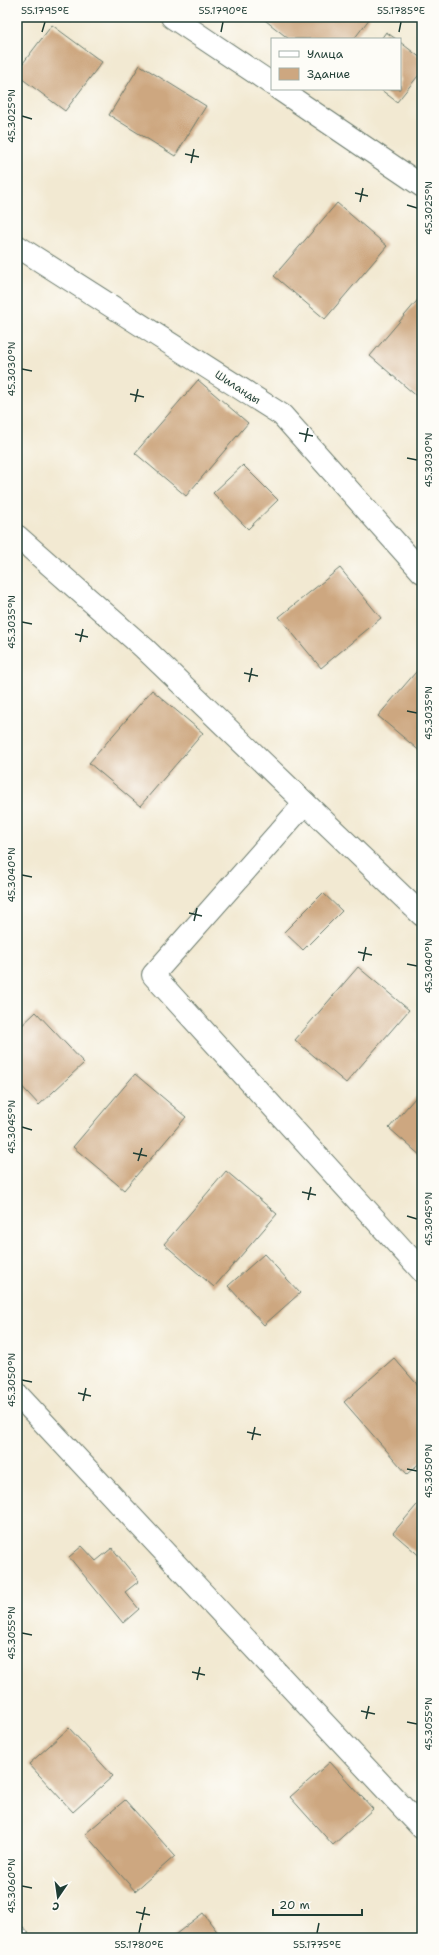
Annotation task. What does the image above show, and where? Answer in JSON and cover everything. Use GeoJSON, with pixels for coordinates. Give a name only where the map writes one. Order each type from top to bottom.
{"type":"FeatureCollection","features":[{"type":"Feature","properties":{"kind":"street"},"geometry":{"type":"LineString","coordinates":[[172,17],[271,83]]}},
{"type":"Feature","properties":{"kind":"street"},"geometry":{"type":"LineString","coordinates":[[280,90],[422,186]]}},
{"type":"Feature","properties":{"kind":"street","name":"Шиланды"},"geometry":{"type":"LineString","coordinates":[[17,246],[282,415],[422,572]]}},
{"type":"Feature","properties":{"kind":"street"},"geometry":{"type":"LineString","coordinates":[[17,536],[144,648],[422,915]]}},
{"type":"Feature","properties":{"kind":"street"},"geometry":{"type":"LineString","coordinates":[[305,803],[152,975],[422,1271]]}},
{"type":"Feature","properties":{"kind":"street"},"geometry":{"type":"LineString","coordinates":[[17,1394],[422,1828]]}},
{"type":"Feature","properties":{"kind":"building"},"geometry":{"type":"Polygon","coordinates":[[[261,17],[370,18],[355,38],[288,38],[261,17]]]}},
{"type":"Feature","properties":{"kind":"building"},"geometry":{"type":"Polygon","coordinates":[[[52,25],[102,62],[65,111],[17,75],[17,71],[52,25]]]}},
{"type":"Feature","properties":{"kind":"building"},"geometry":{"type":"Polygon","coordinates":[[[386,32],[395,38],[382,38],[386,32]]]}},
{"type":"Feature","properties":{"kind":"building"},"geometry":{"type":"Polygon","coordinates":[[[401,43],[422,59],[422,71],[397,102],[381,90],[401,90],[401,43]]]}},
{"type":"Feature","properties":{"kind":"building"},"geometry":{"type":"Polygon","coordinates":[[[140,65],[206,106],[175,156],[109,115],[140,65]]]}},
{"type":"Feature","properties":{"kind":"building"},"geometry":{"type":"Polygon","coordinates":[[[337,203],[387,246],[325,319],[274,276],[337,203]]]}},
{"type":"Feature","properties":{"kind":"building"},"geometry":{"type":"Polygon","coordinates":[[[422,295],[422,397],[420,399],[370,356],[422,295]]]}},
{"type":"Feature","properties":{"kind":"building"},"geometry":{"type":"Polygon","coordinates":[[[198,380],[248,423],[186,496],[135,453],[198,380]]]}},
{"type":"Feature","properties":{"kind":"building"},"geometry":{"type":"Polygon","coordinates":[[[243,465],[278,500],[248,529],[213,493],[243,465]]]}},
{"type":"Feature","properties":{"kind":"building"},"geometry":{"type":"Polygon","coordinates":[[[340,568],[381,618],[321,668],[279,617],[340,568]]]}},
{"type":"Feature","properties":{"kind":"building"},"geometry":{"type":"Polygon","coordinates":[[[422,665],[422,753],[378,716],[422,665]]]}},
{"type":"Feature","properties":{"kind":"building"},"geometry":{"type":"Polygon","coordinates":[[[152,690],[203,733],[140,806],[89,763],[152,690]]]}},
{"type":"Feature","properties":{"kind":"building"},"geometry":{"type":"Polygon","coordinates":[[[323,893],[342,911],[303,950],[284,932],[323,893]]]}},
{"type":"Feature","properties":{"kind":"building"},"geometry":{"type":"Polygon","coordinates":[[[358,967],[409,1010],[346,1083],[295,1040],[358,967]]]}},
{"type":"Feature","properties":{"kind":"building"},"geometry":{"type":"Polygon","coordinates":[[[36,1012],[84,1063],[39,1105],[17,1081],[17,1030],[36,1012]]]}},
{"type":"Feature","properties":{"kind":"building"},"geometry":{"type":"Polygon","coordinates":[[[135,1074],[186,1117],[124,1190],[73,1147],[135,1074]]]}},
{"type":"Feature","properties":{"kind":"building"},"geometry":{"type":"Polygon","coordinates":[[[422,1090],[422,1157],[389,1128],[422,1090]]]}},
{"type":"Feature","properties":{"kind":"building"},"geometry":{"type":"Polygon","coordinates":[[[226,1171],[277,1214],[214,1287],[164,1244],[226,1171]]]}},
{"type":"Feature","properties":{"kind":"building"},"geometry":{"type":"Polygon","coordinates":[[[264,1254],[300,1293],[264,1325],[228,1286],[264,1254]]]}},
{"type":"Feature","properties":{"kind":"building"},"geometry":{"type":"Polygon","coordinates":[[[394,1358],[422,1390],[422,1461],[407,1474],[344,1402],[394,1358]]]}},
{"type":"Feature","properties":{"kind":"building"},"geometry":{"type":"Polygon","coordinates":[[[422,1499],[422,1558],[393,1533],[422,1499]]]}},
{"type":"Feature","properties":{"kind":"building"},"geometry":{"type":"Polygon","coordinates":[[[82,1546],[96,1561],[112,1548],[139,1581],[125,1592],[139,1609],[123,1623],[69,1557],[82,1546]]]}},
{"type":"Feature","properties":{"kind":"building"},"geometry":{"type":"Polygon","coordinates":[[[69,1728],[113,1776],[73,1812],[29,1764],[69,1728]]]}},
{"type":"Feature","properties":{"kind":"building"},"geometry":{"type":"Polygon","coordinates":[[[330,1762],[373,1809],[333,1845],[290,1797],[330,1762]]]}},
{"type":"Feature","properties":{"kind":"building"},"geometry":{"type":"Polygon","coordinates":[[[125,1800],[175,1856],[135,1891],[85,1834],[125,1800]]]}},
{"type":"Feature","properties":{"kind":"building"},"geometry":{"type":"Polygon","coordinates":[[[203,1913],[222,1938],[171,1938],[203,1913]]]}}]}
